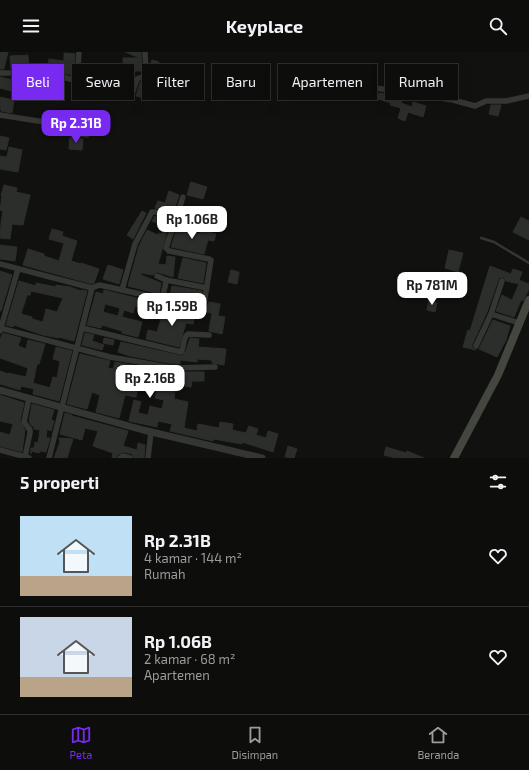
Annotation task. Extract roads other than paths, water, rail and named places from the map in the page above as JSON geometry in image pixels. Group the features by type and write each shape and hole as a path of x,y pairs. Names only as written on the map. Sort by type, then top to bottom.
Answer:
{"main road":[{"path":"454,458 498,375 529,300"}],"street":[{"path":"78,64 79,52"},
{"path":"134,88 137,79 146,74 145,52"},
{"path":"0,73 49,75 72,80"},
{"path":"377,88 453,100 475,106 486,101 506,101 529,96"},
{"path":"0,115 57,124 67,132 87,135"},
{"path":"0,264 92,288 99,285 201,308 204,304 207,288 211,262 210,260 167,249 183,197"},
{"path":"122,290 135,244 152,212 176,219"},
{"path":"18,269 0,329 131,361 173,368 214,367"},
{"path":"157,276 166,280 207,288"},
{"path":"162,298 166,280"},
{"path":"476,346 491,314 502,281"},
{"path":"49,458 92,288"},
{"path":"491,314 519,323"},
{"path":"82,328 181,352 184,337 188,334 209,335"},
{"path":"0,390 151,432 262,458"},
{"path":"0,450 27,457 30,430 24,422 29,398"},
{"path":"148,458 151,432"},
{"path":"120,458 123,456 130,458"}],"lane":[{"path":"481,238 494,242 529,263"}]}
